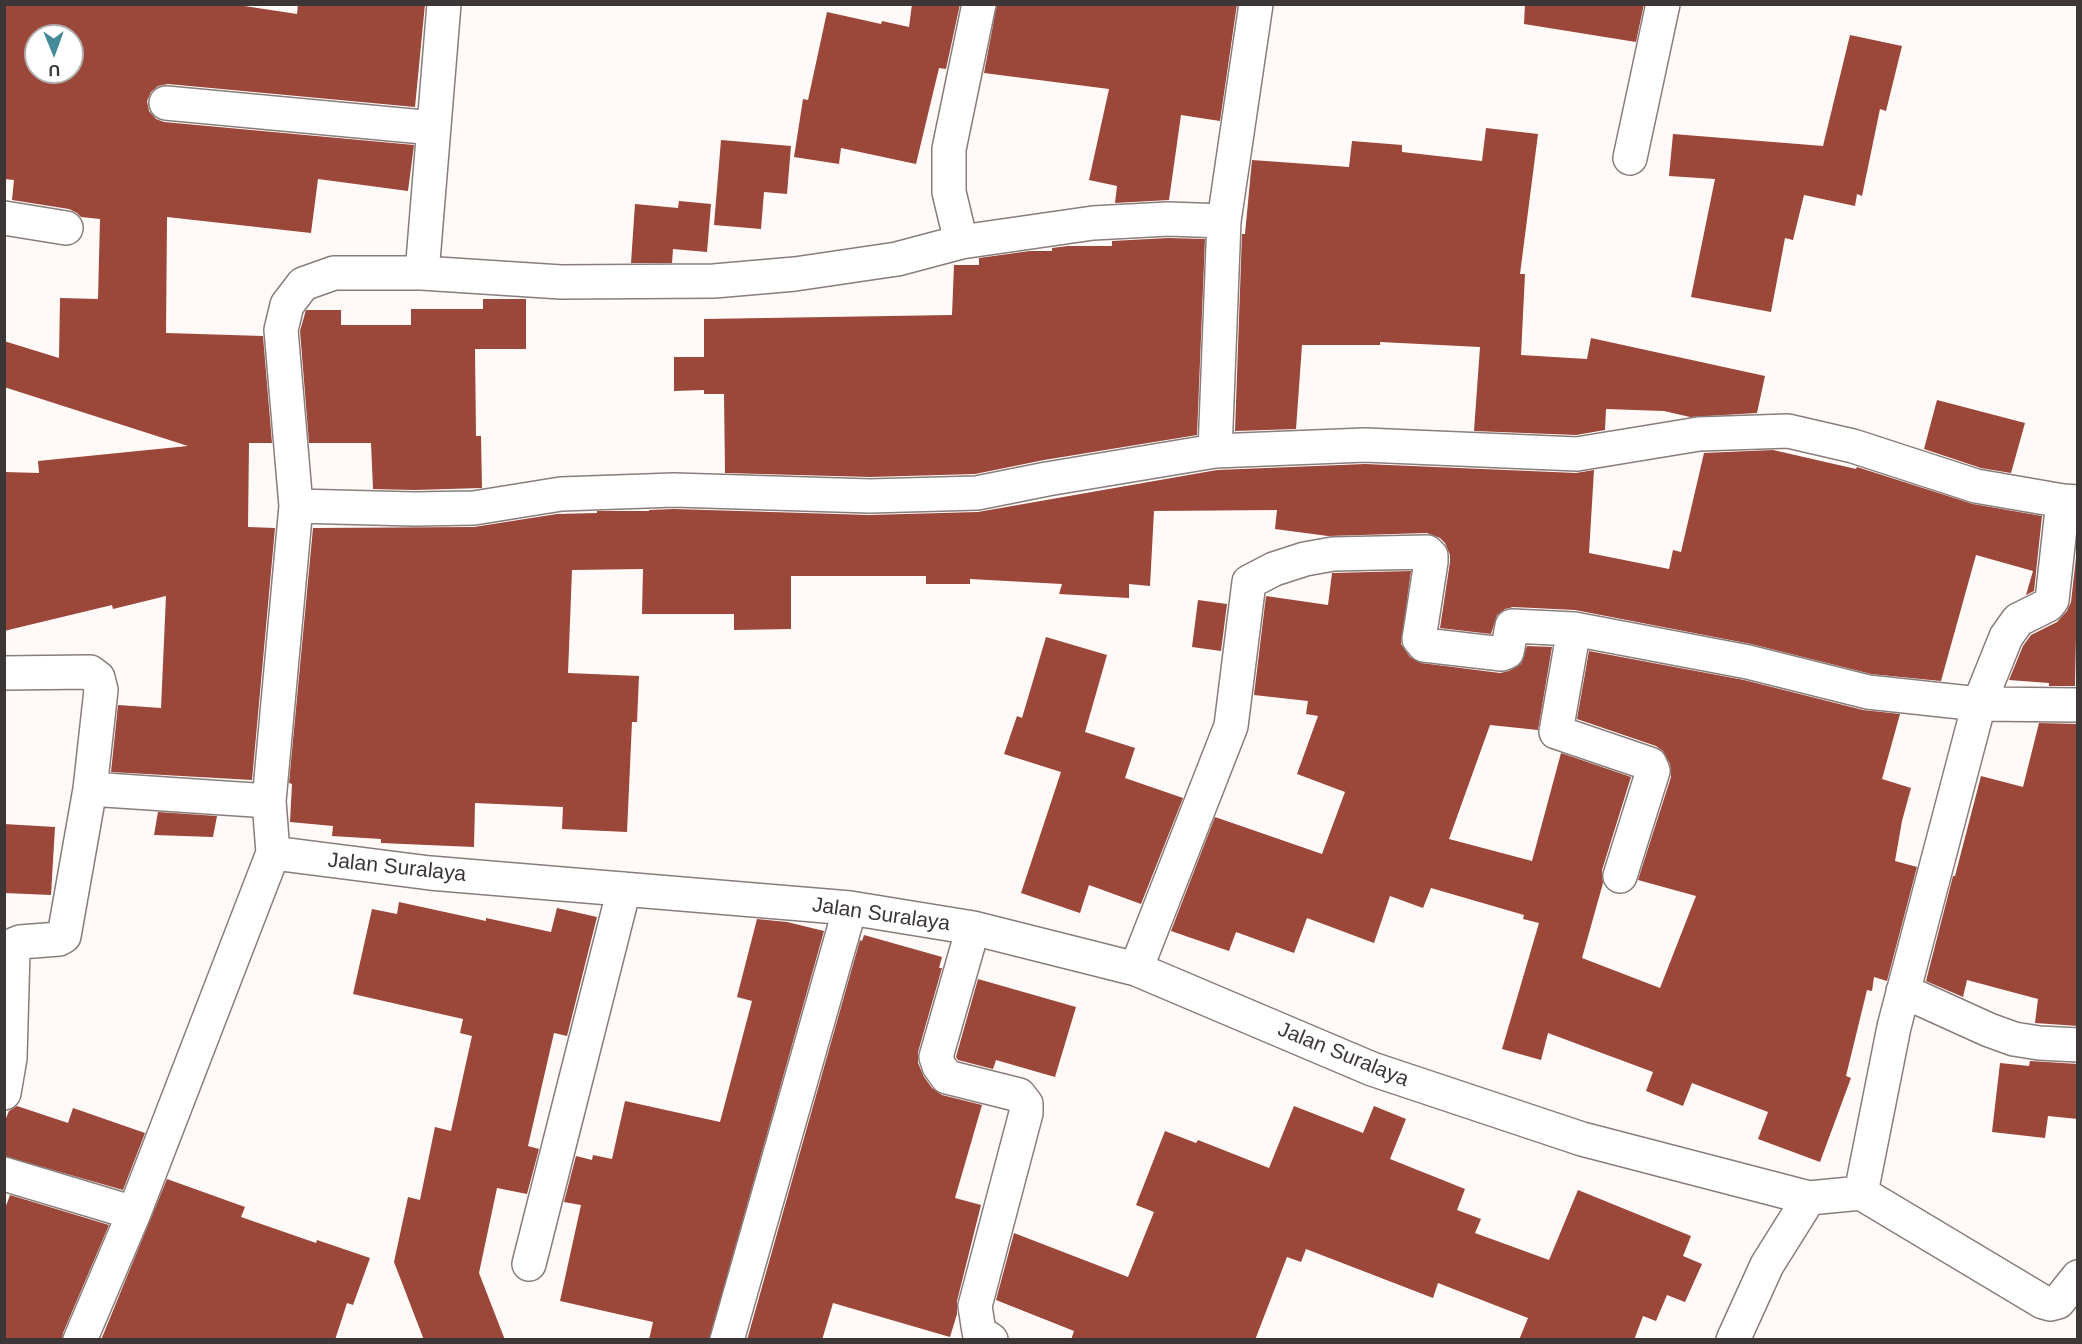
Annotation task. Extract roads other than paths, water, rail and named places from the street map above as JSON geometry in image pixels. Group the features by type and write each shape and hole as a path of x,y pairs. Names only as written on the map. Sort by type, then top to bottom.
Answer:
{"street":[{"path":"422,273 444,4"},
{"path":"961,242 949,192 949,149 979,4"},
{"path":"1215,452 1224,221 1257,4"},
{"path":"1630,158 1663,4"},
{"path":"166,103 434,128"},
{"path":"4,218 66,228"},
{"path":"80,1340 134,1213 273,853 269,801 296,506 281,330 286,305 303,284 334,273 422,273 561,282 714,281 795,274 897,260 961,242 1093,223 1168,219 1224,221"},
{"path":"296,506 414,510 474,508 561,494 674,490 870,496 977,493 1047,478 1215,452 1365,445 1577,454 1700,434 1788,431 1853,446 1976,486 2070,502 2052,600 2048,605 2018,620 2006,637 1979,704 1894,1027 1861,1193"},
{"path":"1136,969 1231,726 1249,582 1275,569 1305,559 1333,554 1427,552 1431,556 1431,562 1419,639 1424,645 1502,654 1507,652 1512,626 1574,628 1748,662 1868,692 1979,704 2078,705"},
{"path":"1574,628 1556,732 1650,764 1653,771 1620,876"},
{"path":"4,673 90,672 98,678 101,690 90,789 64,936 59,939 20,942 15,944 13,951 10,1058 4,1093"},
{"path":"90,789 269,801"},
{"name":"Jalan Suralaya","path":"273,853 430,873 850,908 973,928 1136,969 1372,1069 1582,1139 1809,1198"},
{"path":"529,1264 624,889"},
{"path":"727,1340 850,908"},
{"path":"973,928 936,1057 947,1077 1019,1095 1026,1104 1026,1113 975,1306 978,1332 991,1340"},
{"path":"1903,991 2014,1039 2078,1045"},
{"path":"4,1174 134,1213"},
{"path":"1733,1340 1767,1265 1809,1198 1861,1193 2043,1302 2050,1304 2058,1302 2072,1294"}]}
